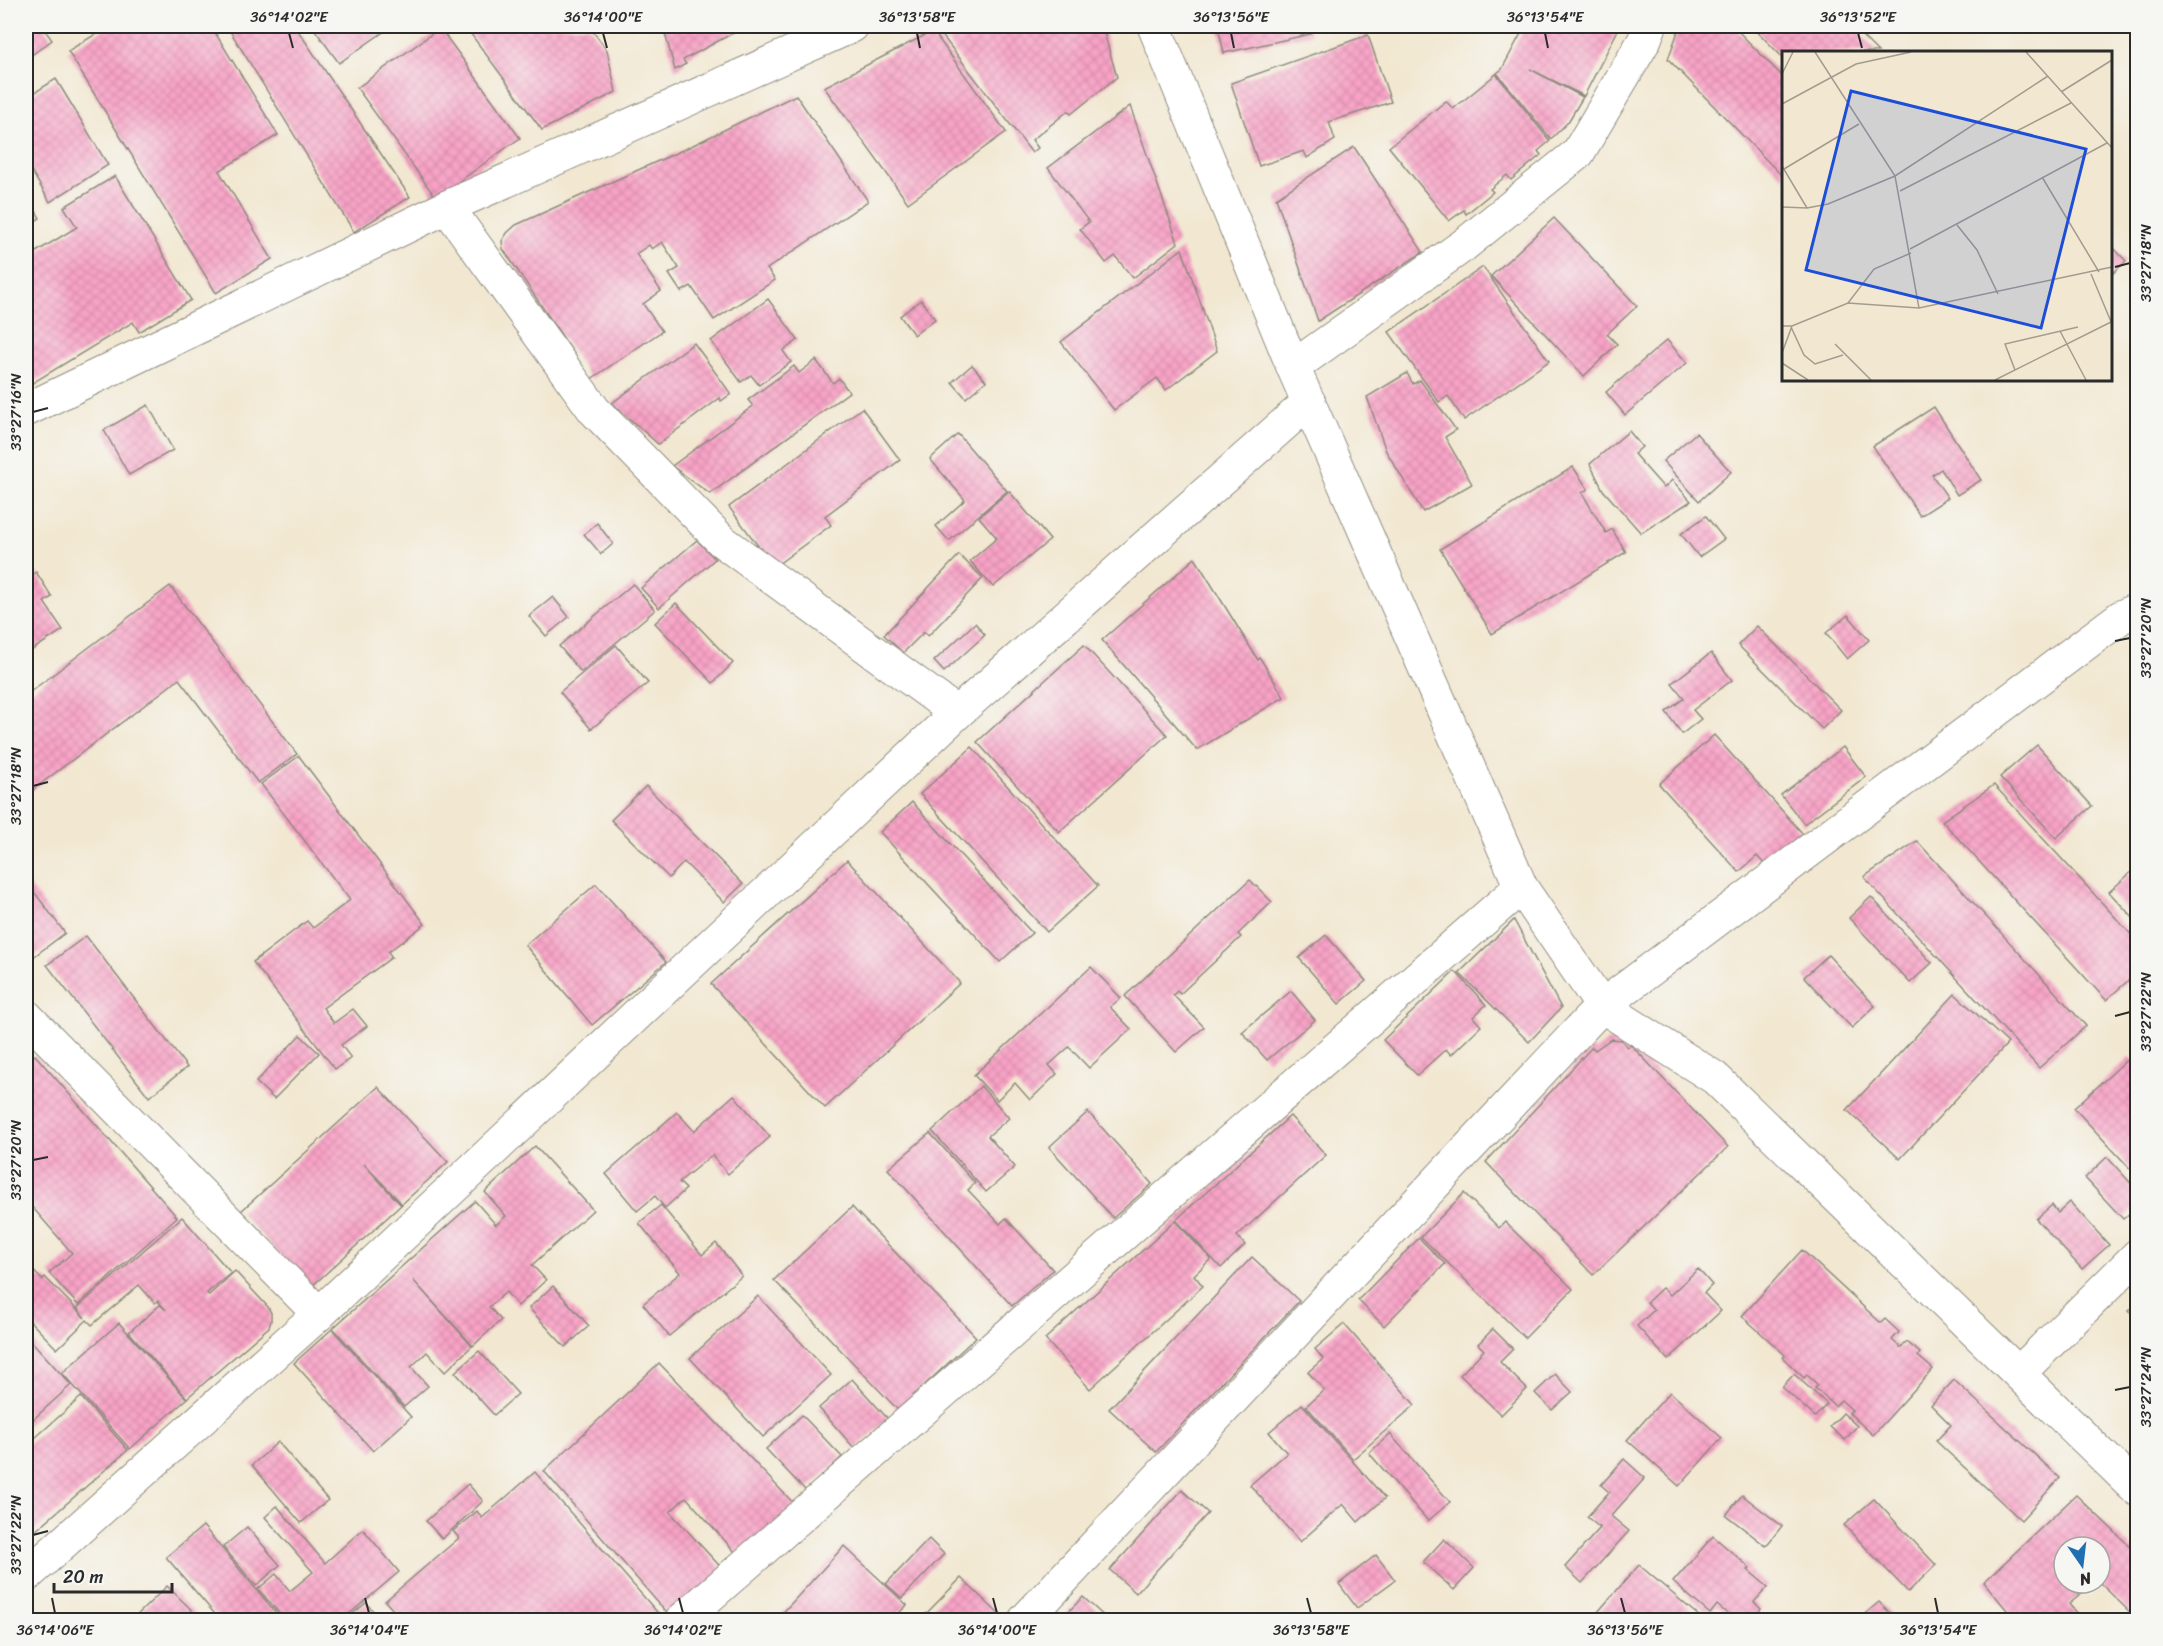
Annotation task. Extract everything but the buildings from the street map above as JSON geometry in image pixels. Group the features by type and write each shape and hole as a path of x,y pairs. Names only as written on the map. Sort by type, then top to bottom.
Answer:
{"street":[{"path":"26,411 447,207 852,26"},
{"path":"1154,26 1293,367 1521,887 1602,1006 1715,1078 2138,1490"},
{"path":"1293,367 1464,245 1578,153 1644,41 1650,26"},
{"path":"447,207 594,410 722,542 957,713"},
{"path":"26,1576 319,1314 957,713 1309,402"},
{"path":"1025,1620 1602,1006 2121,617 2138,609"},
{"path":"682,1620 1521,887"},
{"path":"26,1016 319,1314"},
{"path":"2019,1373 2138,1255"}]}
